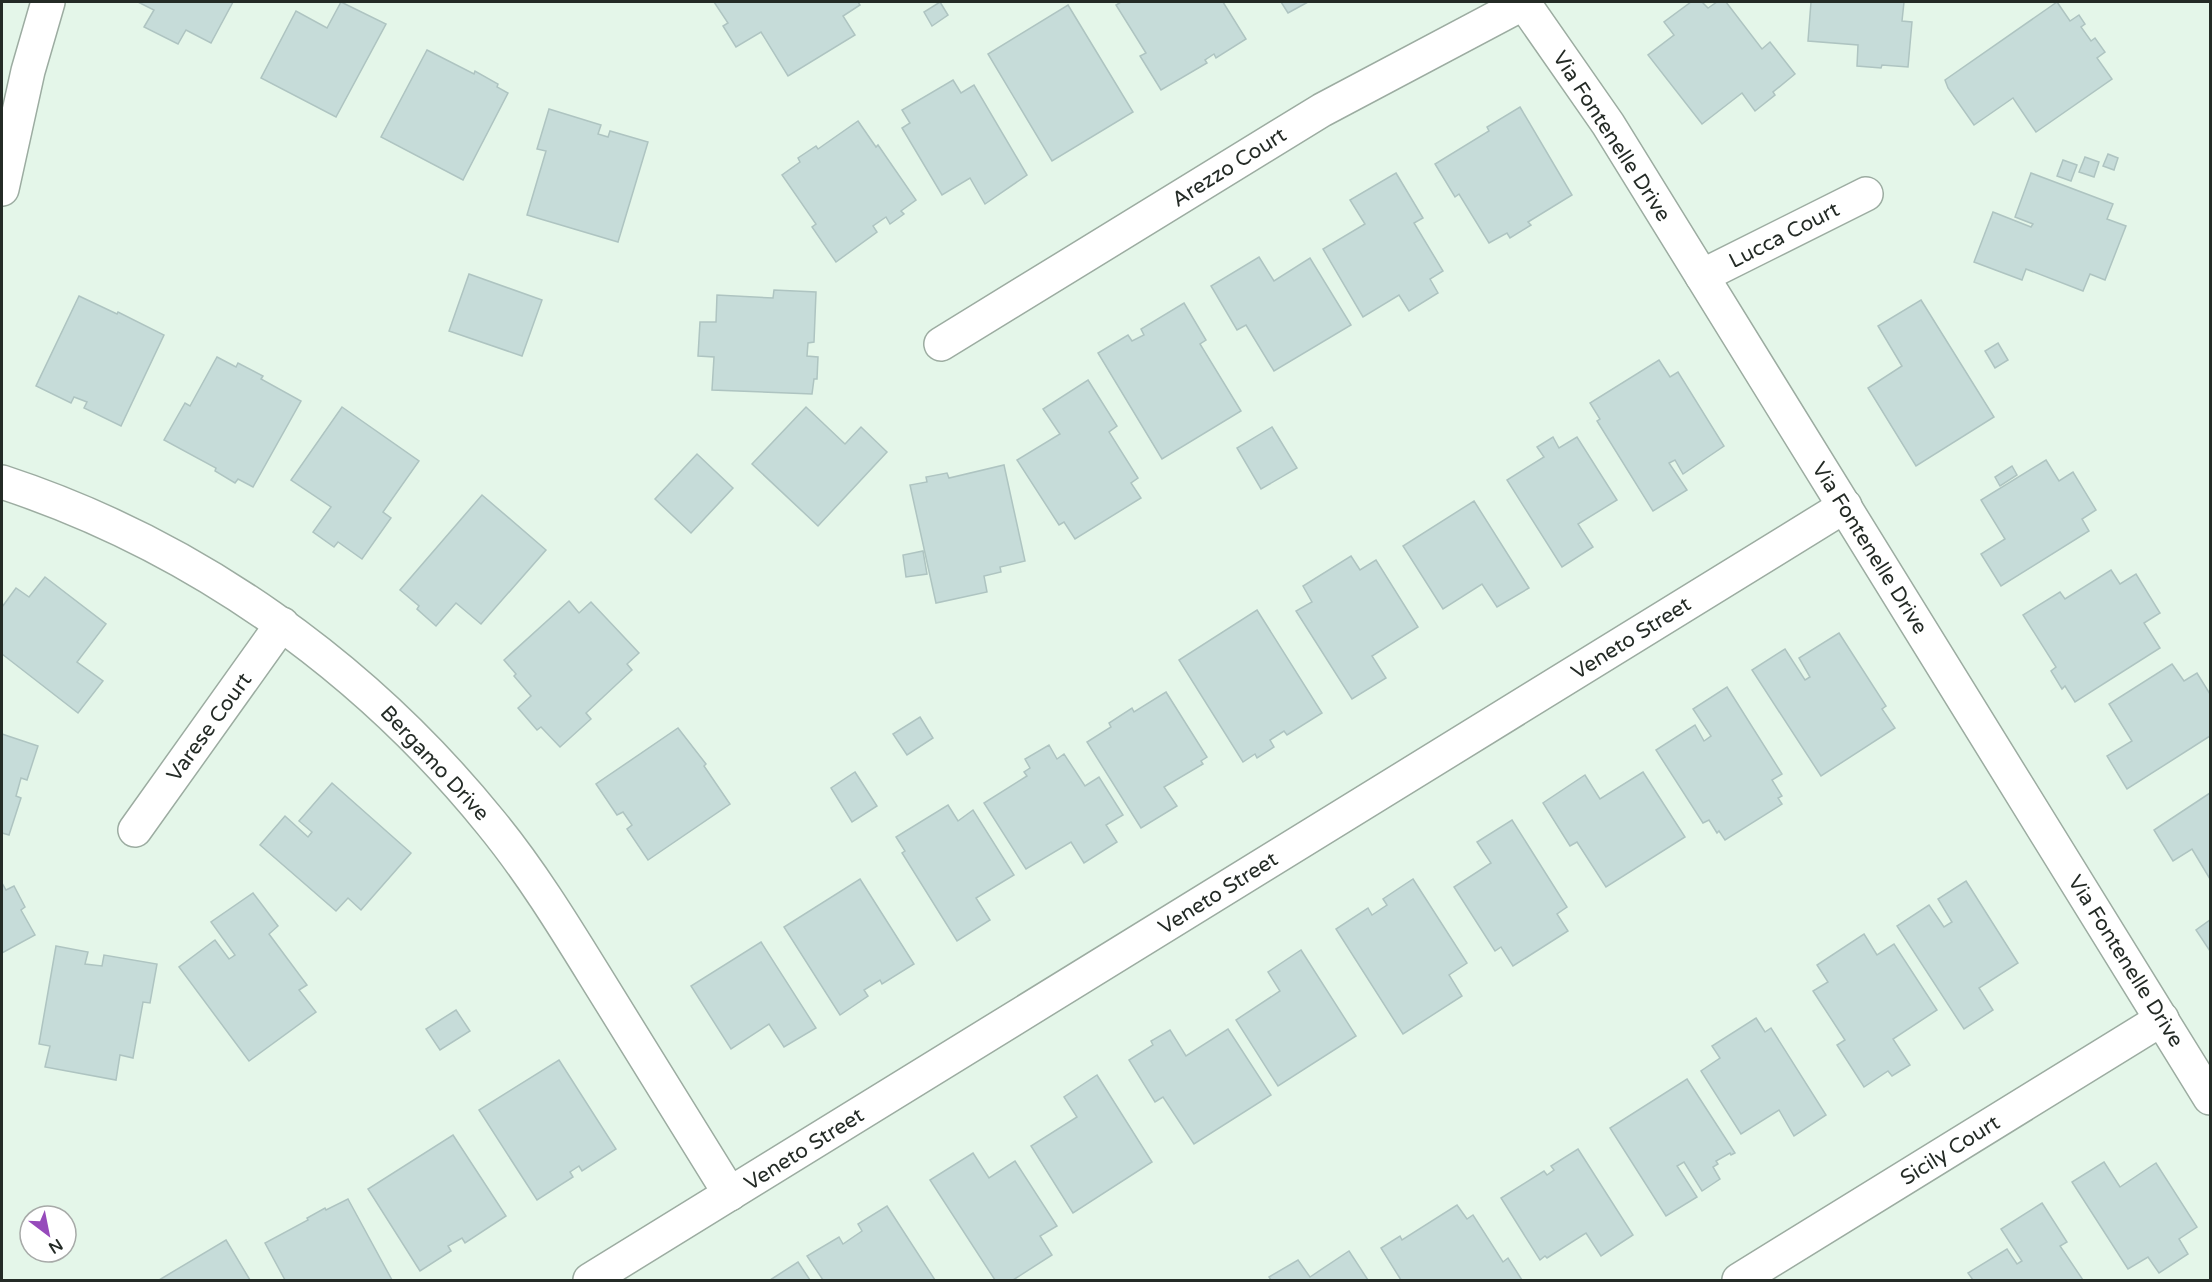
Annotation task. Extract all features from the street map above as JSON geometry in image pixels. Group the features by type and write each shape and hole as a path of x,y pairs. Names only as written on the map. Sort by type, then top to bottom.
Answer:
{"street":[{"path":"2,189 28,71 48,2"},
{"name":"Via Fontenelle Drive","path":"1524,2 1608,124 2211,1098"},
{"name":"Arezzo Court","path":"941,344 1322,110 1524,2"},
{"name":"Lucca Court","path":"1702,276 1866,194"},
{"name":"Bergamo Drive","path":"2,482 41,495 129,532 219,582 282,624 358,683 429,751 492,824 544,895 730,1194"},
{"name":"Veneto Street","path":"590,1281 1845,506"},
{"name":"Varese Court","path":"135,830 282,624"},
{"name":"Sicily Court","path":"1739,1281 2162,1019"}],"building":[{"path":"138,2 233,2 211,43 186,30 178,44 144,27 154,10"},
{"path":"341,2 386,24 336,117 261,78 296,11 327,28"},
{"path":"714,2 858,2 860,5 843,16 855,35 788,76 761,32 736,47 723,26 728,23"},
{"path":"940,2 948,15 932,26 924,12"},
{"path":"1121,2 1223,2 1246,39 1216,58 1214,54 1205,60 1207,63 1161,90 1140,56 1146,53 1116,5"},
{"path":"1281,2 1308,2 1288,13"},
{"path":"1691,2 1702,2 1708,8 1717,2 1726,2 1762,49 1770,42 1795,74 1773,92 1775,95 1755,111 1742,93 1702,124 1648,55 1674,35 1664,22"},
{"path":"1811,2 1904,2 1902,21 1912,22 1908,67 1857,66 1858,45 1808,41"},
{"path":"2057,2 2070,21 2079,15 2085,24 2081,27 2091,41 2095,38 2105,52 2097,58 2112,79 2036,132 2013,98 1974,125 1948,88 1945,80"},
{"path":"1068,5 1133,112 1052,161 988,54"},
{"path":"427,50 474,74 475,71 498,84 497,87 508,93 463,180 381,137"},
{"path":"953,80 961,93 974,85 1027,175 985,204 970,178 942,195 902,128 910,123 902,110"},
{"path":"1520,107 1572,195 1528,222 1531,225 1510,238 1507,233 1489,243 1459,194 1455,197 1435,164 1489,131 1487,127"},
{"path":"549,109 601,125 598,134 608,137 610,131 648,142 618,242 527,215 546,151 537,149"},
{"path":"858,121 876,147 878,145 916,200 901,211 904,214 890,224 886,217 873,226 877,232 836,262 812,227 816,224 782,175 800,162 798,158 816,146 818,149"},
{"path":"2108,154 2118,158 2114,170 2103,166"},
{"path":"2085,157 2099,162 2094,177 2079,172"},
{"path":"2063,160 2077,165 2071,181 2057,176"},
{"path":"1396,173 1423,218 1414,223 1443,271 1430,279 1438,293 1409,311 1399,295 1363,317 1323,249 1365,224 1350,200"},
{"path":"2031,173 2113,204 2107,219 2126,226 2105,280 2090,274 2083,291 2026,269 2022,280 1974,262 1993,212 2031,227 2033,224 2015,217"},
{"path":"1259,257 1274,281 1310,258 1351,325 1274,371 1246,325 1237,330 1211,286"},
{"path":"469,274 542,300 522,356 449,331"},
{"path":"774,290 816,292 814,342 808,343 807,356 818,357 817,379 814,379 812,394 712,390 714,357 698,356 700,322 716,322 717,295 773,298"},
{"path":"79,296 164,335 121,426 84,408 87,402 74,397 71,403 36,386"},
{"path":"1921,300 1994,417 1916,466 1868,388 1902,366 1878,326"},
{"path":"1184,303 1206,340 1200,344 1241,411 1162,459 1098,353 1128,335 1132,341 1144,335 1141,329"},
{"path":"1998,343 2008,360 1995,368 1985,351"},
{"path":"217,357 236,367 238,363 263,376 261,379 301,401 253,487 238,479 235,483 215,471 216,468 164,440 185,403 190,406"},
{"path":"1659,360 1670,377 1678,372 1724,446 1683,474 1675,460 1669,463 1687,490 1653,511 1597,421 1600,419 1590,403"},
{"path":"1088,380 1117,426 1109,432 1138,478 1131,483 1141,498 1075,539 1064,522 1059,525 1017,460 1060,434 1043,409"},
{"path":"342,407 419,461 383,512 391,518 362,559 338,542 334,547 313,532 331,507 291,480"},
{"path":"806,407 845,444 861,427 887,452 818,526 752,464"},
{"path":"1272,427 1297,468 1261,489 1237,448"},
{"path":"1553,437 1559,448 1577,437 1617,500 1578,524 1593,547 1562,567 1507,480 1544,457 1537,447"},
{"path":"697,454 733,488 691,533 655,499"},
{"path":"2046,460 2059,481 2073,472 2096,510 2082,519 2089,531 2001,586 1981,554 2005,539 1981,500"},
{"path":"1004,465 1025,561 1000,567 1001,572 984,576 987,592 936,603 910,485 927,482 926,477 947,473 949,478"},
{"path":"2012,466 2017,475 2000,486 1995,477"},
{"path":"482,495 546,550 481,624 456,603 436,626 417,609 419,606 400,590"},
{"path":"1474,501 1529,588 1497,607 1482,584 1443,609 1403,546"},
{"path":"923,551 927,574 906,577 903,555"},
{"path":"1351,556 1360,570 1376,560 1418,627 1372,656 1386,678 1352,699 1296,611 1312,602 1303,586"},
{"path":"2111,570 2120,584 2136,574 2160,613 2144,623 2160,648 2075,702 2065,686 2062,689 2051,671 2056,667 2023,615 2060,592 2065,599"},
{"path":"45,577 106,624 77,662 103,681 78,713 2,654 2,607 16,588 29,597"},
{"path":"569,601 579,613 591,602 639,653 627,664 632,670 586,713 591,719 560,747 541,727 537,730 518,708 531,696 504,660"},
{"path":"1257,610 1322,713 1287,735 1284,731 1270,740 1274,747 1257,758 1255,754 1243,762 1179,660"},
{"path":"1839,633 1886,706 1882,709 1895,728 1821,776 1752,670 1785,649 1805,680 1810,677 1799,658"},
{"path":"2172,664 2184,681 2197,673 2210,694 2210,736 2127,789 2107,756 2132,741 2109,704"},
{"path":"1727,687 1782,774 1772,780 1782,796 1778,798 1782,804 1725,840 1719,831 1717,833 1709,820 1703,823 1656,750 1695,725 1704,741 1711,736 1693,709"},
{"path":"1166,692 1207,757 1201,761 1203,764 1164,787 1177,806 1141,828 1087,742 1111,727 1109,723 1132,708 1134,712"},
{"path":"920,717 933,738 907,755 893,734"},
{"path":"678,728 706,764 704,766 730,804 648,860 627,829 632,825 623,812 617,815 596,784"},
{"path":"2,734 38,746 27,780 21,778 16,796 21,798 9,835 2,833"},
{"path":"1049,745 1057,759 1064,754 1085,786 1099,777 1123,815 1106,825 1117,842 1084,863 1071,842 1026,869 984,803 1027,776 1024,772 1030,768 1025,759"},
{"path":"855,772 877,806 852,822 831,788"},
{"path":"1643,772 1685,837 1606,887 1577,842 1570,846 1543,803 1585,775 1600,799"},
{"path":"332,783 411,853 361,910 348,898 336,911 260,845 285,816 308,837 312,832 299,821"},
{"path":"2210,793 2210,879 2192,849 2173,861 2154,830"},
{"path":"948,805 958,821 973,810 1014,875 976,898 990,920 957,941 902,853 905,851 896,837"},
{"path":"1512,820 1567,907 1557,914 1568,931 1513,966 1501,947 1495,951 1454,887 1491,863 1477,842"},
{"path":"860,879 914,964 882,984 880,980 864,990 868,996 840,1015 784,927"},
{"path":"1413,879 1467,963 1449,975 1462,996 1403,1034 1336,929 1368,908 1372,915 1387,905 1383,899"},
{"path":"1966,881 2018,963 1979,988 1993,1010 1964,1029 1897,926 1929,905 1944,927 1952,922 1938,899"},
{"path":"2,883 6,890 14,886 25,907 21,910 35,935 2,953"},
{"path":"253,893 278,926 269,934 307,985 299,990 316,1012 249,1061 179,967 215,940 229,959 235,955 211,922"},
{"path":"2210,920 2210,951 2196,930"},
{"path":"1864,934 1877,955 1894,944 1937,1010 1893,1039 1910,1065 1892,1076 1888,1071 1864,1087 1837,1045 1845,1040 1813,991 1828,982 1817,965"},
{"path":"761,942 816,1028 784,1047 769,1024 731,1049 691,986"},
{"path":"56,946 88,952 85,964 102,966 104,955 157,964 150,1003 143,1002 133,1058 120,1055 116,1080 45,1067 50,1046 39,1044"},
{"path":"1301,950 1356,1036 1278,1086 1236,1020 1280,991 1268,972"},
{"path":"456,1010 470,1031 440,1050 426,1029"},
{"path":"1756,1018 1765,1032 1771,1028 1826,1115 1794,1136 1779,1110 1741,1134 1701,1071 1720,1058 1712,1046"},
{"path":"1228,1029 1271,1095 1194,1144 1163,1097 1155,1102 1129,1060 1153,1045 1151,1041 1170,1030 1186,1056"},
{"path":"559,1060 616,1149 582,1171 579,1166 570,1172 573,1177 537,1200 479,1110"},
{"path":"1097,1075 1152,1162 1073,1213 1031,1146 1077,1117 1064,1097"},
{"path":"1687,1079 1735,1153 1731,1155 1730,1153 1716,1161 1718,1164 1713,1167 1720,1179 1702,1191 1684,1162 1677,1166 1697,1197 1666,1216 1610,1128"},
{"path":"453,1135 506,1216 465,1243 462,1238 448,1246 451,1251 420,1271 368,1189"},
{"path":"1578,1149 1633,1235 1601,1256 1586,1233 1547,1258 1545,1256 1540,1260 1501,1198 1544,1171 1547,1175 1554,1170 1551,1166"},
{"path":"973,1153 989,1178 1015,1161 1057,1226 1040,1236 1052,1255 1013,1280 995,1280 930,1180"},
{"path":"2104,1162 2120,1187 2156,1163 2197,1227 2179,1239 2188,1254 2159,1273 2148,1257 2128,1269 2072,1182"},
{"path":"348,1199 392,1280 285,1280 265,1243 325,1208 326,1210"},
{"path":"2042,1203 2067,1242 2060,1246 2083,1280 1973,1280 1968,1273 2007,1249 2017,1264 2022,1261 2001,1229"},
{"path":"1457,1205 1467,1219 1473,1215 1503,1262 1508,1258 1522,1280 1401,1280 1381,1248 1400,1236 1402,1240"},
{"path":"887,1206 935,1280 823,1280 807,1256 839,1237 843,1244 862,1231 858,1224"},
{"path":"226,1240 250,1280 159,1280"},
{"path":"1349,1251 1368,1280 1271,1280 1269,1277 1298,1260 1310,1277"},
{"path":"798,1262 810,1280 770,1280"}]}
